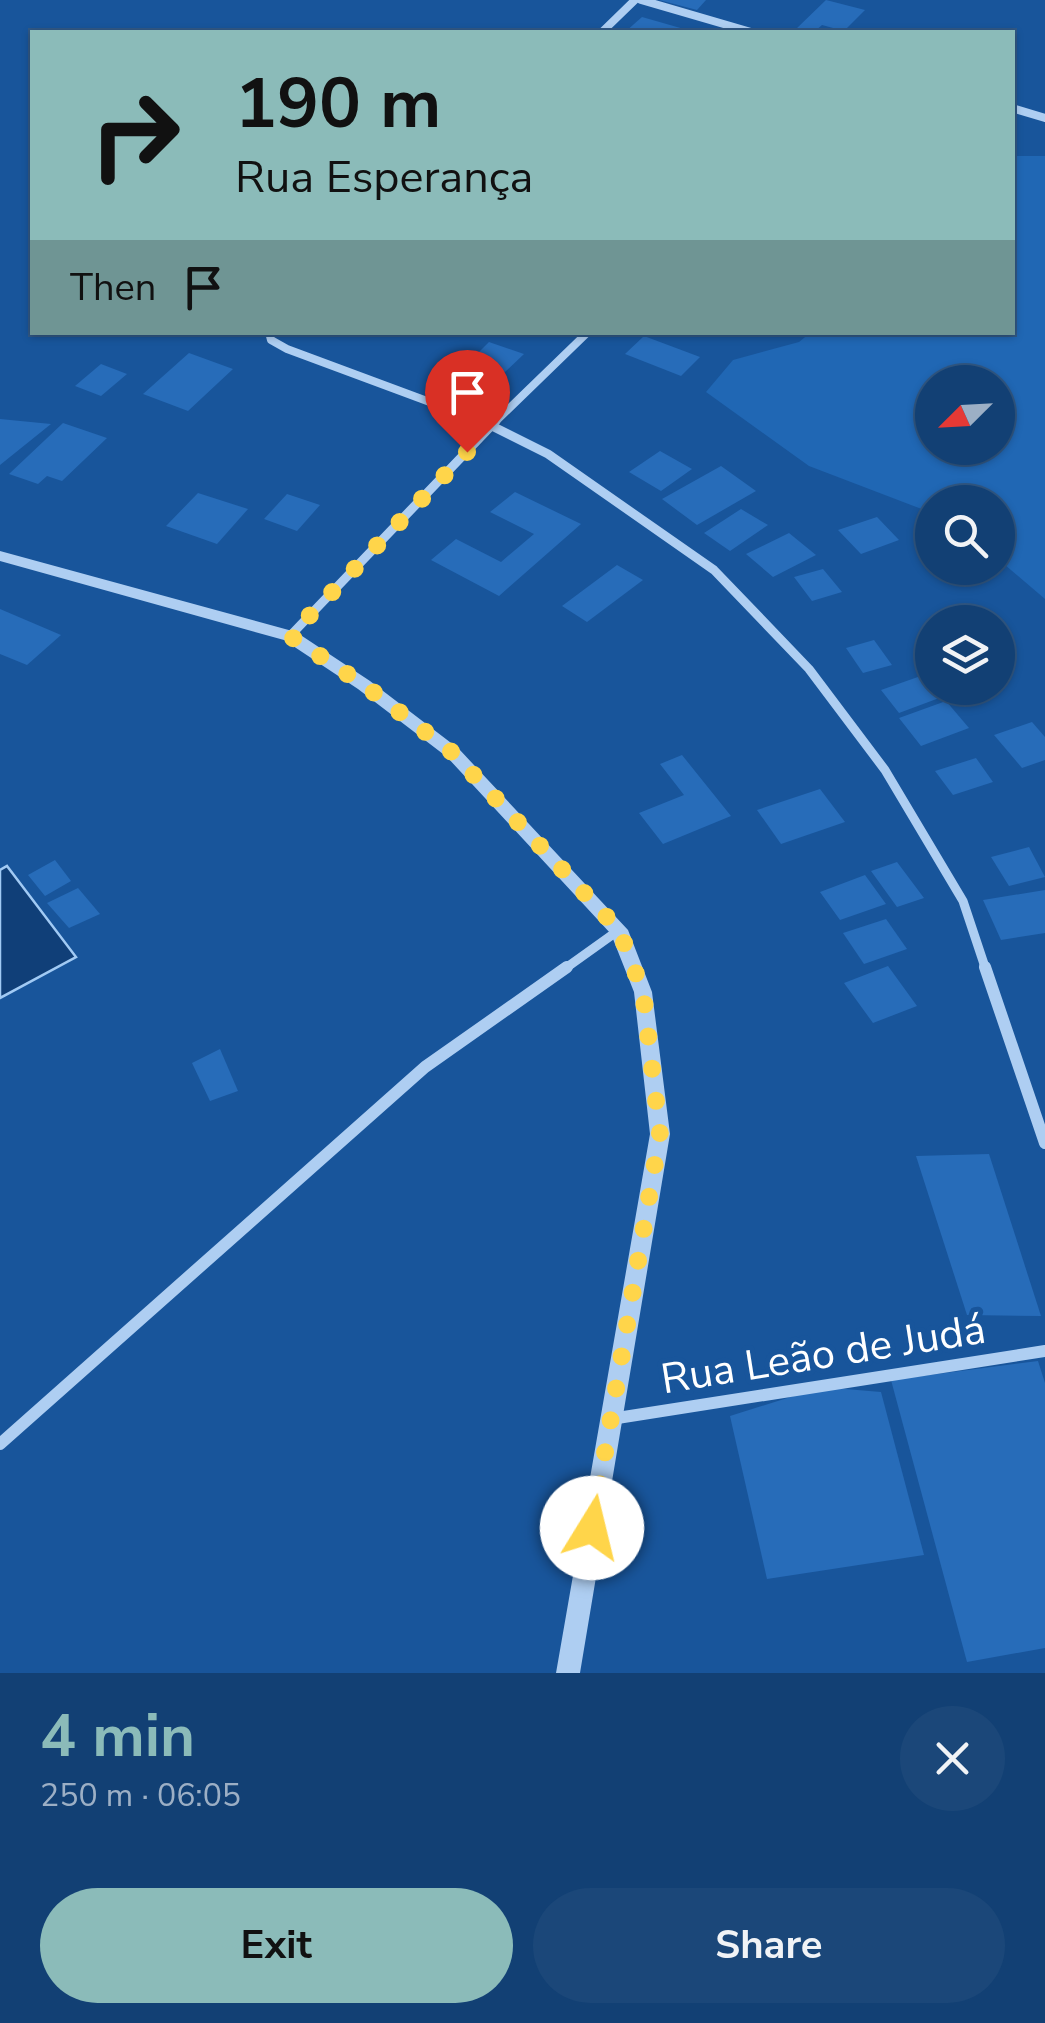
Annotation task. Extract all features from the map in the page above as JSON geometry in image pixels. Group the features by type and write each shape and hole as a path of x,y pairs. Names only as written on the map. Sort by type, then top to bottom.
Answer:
{"street":[{"path":"604,30 638,0 744,30"},
{"path":"1015,109 1045,118"},
{"path":"270,335 271,340 287,349 492,425 580,475 714,570 809,669 885,770 962,901 1045,1144"},
{"path":"290,636 492,425 585,335"},
{"path":"0,556 290,636 364,685 453,753 619,930 643,992 660,1134 568,1673"},
{"path":"0,1444 425,1067 619,930"},
{"name":"Rua Leão de Judá","path":"610,1419 1045,1351"}],"shaded area":[{"path":"1015,156 1045,156 1045,599 1015,573 1015,485 915,485 915,507 809,466 706,392 733,360 799,342 808,335 1015,335"},
{"path":"7,866 76,957 0,998 0,870"}],"building":[{"path":"659,0 706,0 697,10"},
{"path":"826,0 865,10 845,30 822,25 816,30 796,29"},
{"path":"642,17 688,30 627,30"},
{"path":"644,336 700,357 681,376 625,354"},
{"path":"489,342 524,354 505,372 471,360"},
{"path":"189,353 233,369 188,411 143,394"},
{"path":"101,364 127,374 101,396 75,386"},
{"path":"0,419 51,424 0,465"},
{"path":"63,423 107,438 62,481 47,476 38,484 9,474"},
{"path":"660,451 692,469 661,491 629,472"},
{"path":"721,466 756,491 697,525 662,499"},
{"path":"515,492 581,524 499,596 431,560 456,539 501,562 534,534 490,512"},
{"path":"198,493 248,509 217,544 166,526"},
{"path":"287,494 320,505 297,531 264,519"},
{"path":"741,509 768,525 730,551 704,533"},
{"path":"877,517 899,540 861,554 838,530"},
{"path":"789,533 816,555 773,577 746,554"},
{"path":"617,565 643,580 587,622 562,606"},
{"path":"823,569 842,592 812,601 794,577"},
{"path":"0,609 61,635 27,665 0,654"},
{"path":"874,640 892,665 863,673 846,648"},
{"path":"915,678 915,705 920,705 899,713 881,690"},
{"path":"935,705 949,705 969,728 921,746 899,718"},
{"path":"1032,722 1045,737 1045,760 1022,768 994,735"},
{"path":"682,755 731,816 663,844 639,813 684,795 660,764"},
{"path":"976,758 993,782 953,795 935,771"},
{"path":"820,789 845,822 781,844 757,810"},
{"path":"1029,847 1045,877 1009,886 991,857"},
{"path":"55,860 71,881 45,896 28,875"},
{"path":"897,862 924,898 897,907 871,871"},
{"path":"865,875 886,904 840,920 820,892"},
{"path":"78,888 100,914 69,928 47,903"},
{"path":"1045,890 1045,933 1001,940 983,900"},
{"path":"886,919 907,949 864,964 843,933"},
{"path":"888,966 917,1006 873,1023 844,983"},
{"path":"220,1049 238,1091 210,1101 192,1063"},
{"path":"989,1154 1041,1316 967,1315 916,1156"},
{"path":"1038,1361 1045,1383 1045,1648 967,1662 891,1380"},
{"path":"822,1387 881,1392 924,1555 767,1579 730,1416"}],"route":[{"path":"467,452 290,636 364,685 453,753 619,930 643,992 660,1134 592,1528"}]}
